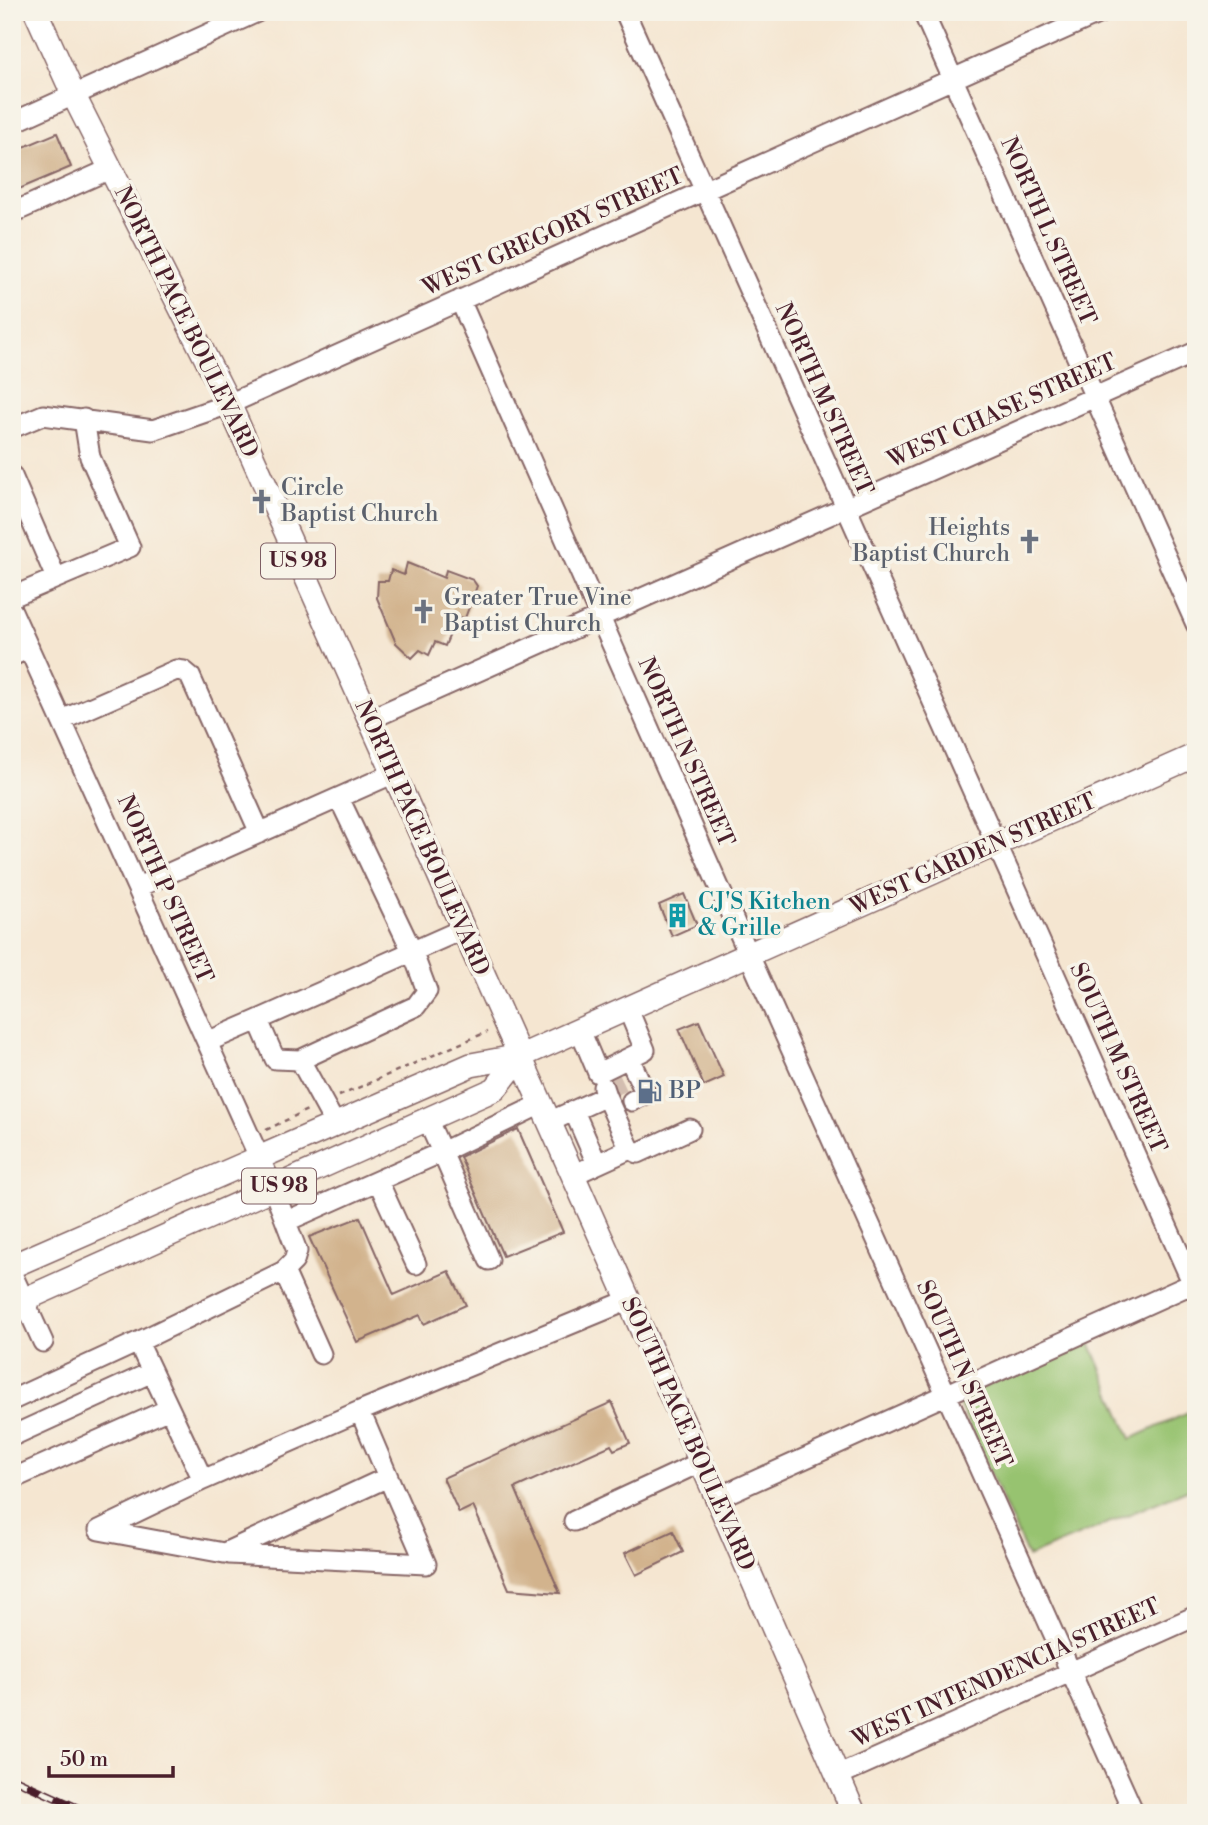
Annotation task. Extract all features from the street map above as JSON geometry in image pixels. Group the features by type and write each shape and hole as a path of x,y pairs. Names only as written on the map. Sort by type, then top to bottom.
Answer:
{"main road":[{"name":"NORTH PACE BOULEVARD","path":"36,12 74,96 229,404 392,774 521,1056"},
{"name":"WEST GARDEN STREET","path":"521,1056 1196,755"},
{"name":"SOUTH PACE BOULEVARD","path":"521,1056 717,1497 853,1813"},
{"name":"US 98","path":"19,1302 495,1089 521,1056"},
{"name":"US 98","path":"12,1266 471,1065 521,1056"}],"street":[{"path":"12,123 257,12"},
{"name":"NORTH M STREET","path":"625,12 995,844"},
{"name":"NORTH L STREET","path":"923,12 1196,624"},
{"name":"WEST GREGORY STREET","path":"12,428 43,415 153,430 229,404 1102,12"},
{"path":"12,213 110,169"},
{"name":"NORTH N STREET","path":"460,300 749,955"},
{"name":"WEST CHASE STREET","path":"368,720 1196,352"},
{"path":"12,597 130,547 90,457 84,419"},
{"path":"12,476 56,578"},
{"name":"NORTH P STREET","path":"12,611 21,652 62,720 287,1221 297,1251 294,1261 284,1270"},
{"path":"62,720 176,670 184,671 190,676 260,833"},
{"path":"138,887 392,774"},
{"path":"258,1020 275,1059 300,1060 416,1006 427,991 412,951 339,798"},
{"name":"SOUTH M STREET","path":"995,844 1195,1285"},
{"path":"207,1042 463,929"},
{"name":"SOUTH N STREET","path":"749,955 1134,1813"},
{"path":"287,1221 442,1152 545,1113 574,1111 617,1088 645,1050 628,1009"},
{"path":"580,1030 617,1088 630,1149"},
{"path":"300,1060 335,1124"},
{"path":"574,1111 597,1164"},
{"path":"427,1119 489,1260"},
{"path":"630,1149 638,1153 690,1129"},
{"path":"573,1175 630,1149"},
{"path":"378,1181 416,1264"},
{"path":"12,1400 284,1270 321,1354"},
{"path":"12,1274 19,1302 43,1342"},
{"path":"717,1497 1195,1285"},
{"path":"360,1411 426,1564 224,1553 99,1530 202,1480 360,1411 629,1300"},
{"path":"138,1342 202,1480"},
{"path":"12,1436 152,1372"},
{"path":"12,1479 169,1409"},
{"path":"574,1521 701,1462"},
{"path":"224,1553 388,1477"},
{"name":"WEST INTENDENCIA STREET","path":"836,1776 1196,1616"}],"green space":[{"path":"1089,1340 1131,1439 1196,1409 1196,1486 1028,1557 957,1399"}],"building":[{"path":"57,133 71,167 12,192 12,152"},
{"name":"Greater True Vine Baptist Church","path":"407,563 444,578 446,570 473,580 477,586 465,618 457,617 445,646 435,642 429,655 420,650 412,658 396,643 377,598 378,581 388,581 391,570 404,575"},
{"name":"CJ'S Kitchen & Grille","path":"684,894 697,925 672,936 659,905"},
{"path":"699,1021 724,1077 704,1086 679,1029"},
{"path":"518,1129 563,1232 503,1256 460,1157"},
{"path":"360,1217 394,1295 449,1271 466,1305 424,1324 420,1315 357,1342 309,1237"},
{"path":"612,1402 630,1443 614,1450 611,1445 515,1488 560,1593 509,1589 473,1506 459,1513 443,1478"},
{"path":"673,1531 683,1552 636,1575 625,1553"}],"tunnel":[{"path":"608,1089 623,1082"}],"railway":[{"path":"12,1778 89,1813"}],"place":[{"name":"Circle Baptist Church","path":"261,501"},
{"name":"Heights Baptist Church","path":"1030,541"},
{"name":"Greater True Vine Baptist Church","path":"424,611"},
{"name":"CJ'S Kitchen & Grille","path":"678,915"},
{"name":"BP","path":"649,1091"}]}
